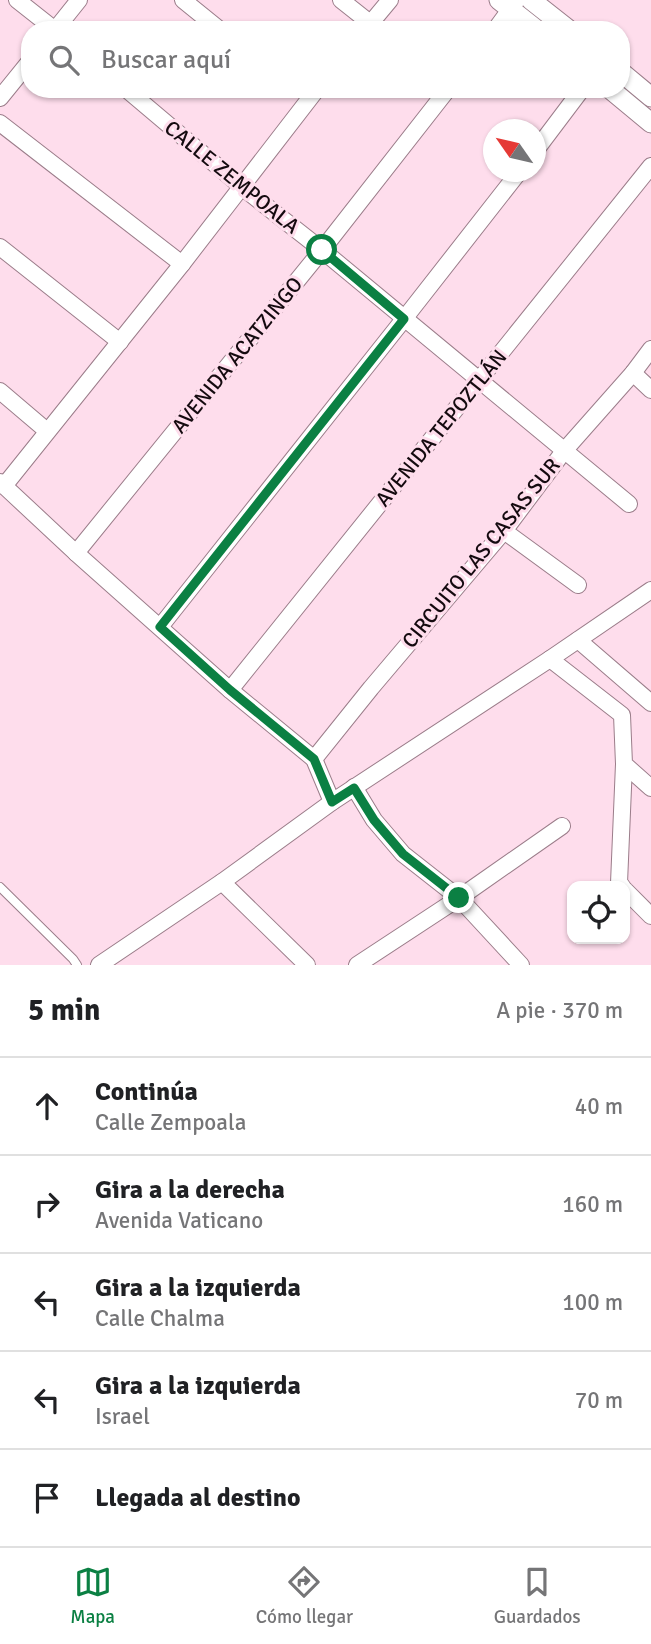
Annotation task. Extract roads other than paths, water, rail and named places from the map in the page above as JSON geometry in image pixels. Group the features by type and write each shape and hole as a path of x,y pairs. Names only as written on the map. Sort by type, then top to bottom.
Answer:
{"street":[{"path":"17,0 44,21"},
{"path":"62,21 79,0"},
{"path":"183,0 209,21"},
{"path":"341,0 361,21"},
{"path":"372,21 390,0"},
{"path":"531,0 558,21"},
{"path":"500,21 509,3 528,21"},
{"path":"0,97 21,72"},
{"path":"630,80 651,97"},
{"name":"CALLE ZEMPOALA","path":"137,98 629,504"},
{"path":"310,98 120,342 2,484 230,690 314,759 332,802"},
{"name":"AVENIDA ACATZINGO","path":"76,553 322,250 441,98"},
{"path":"546,137 575,98"},
{"path":"621,98 651,123"},
{"path":"0,123 182,264"},
{"name":"AVENIDA TEPOZTLÁN","path":"230,690 651,166"},
{"path":"160,627 511,182"},
{"path":"0,247 120,342"},
{"name":"CIRCUITO LAS CASAS SUR","path":"314,759 370,688 504,531 564,451 651,349"},
{"path":"633,373 651,390"},
{"path":"0,391 47,431"},
{"path":"504,531 578,585"},
{"path":"101,965 332,802 651,590"},
{"path":"578,640 651,703"},
{"path":"550,659 622,715 624,764 619,881"},
{"path":"624,764 651,788"},
{"path":"354,788 374,820 403,854 459,898 520,965"},
{"path":"357,965 562,826"},
{"path":"222,882 307,965"},
{"path":"630,895 651,916"}],"lane":[{"path":"0,887 77,965"}]}
